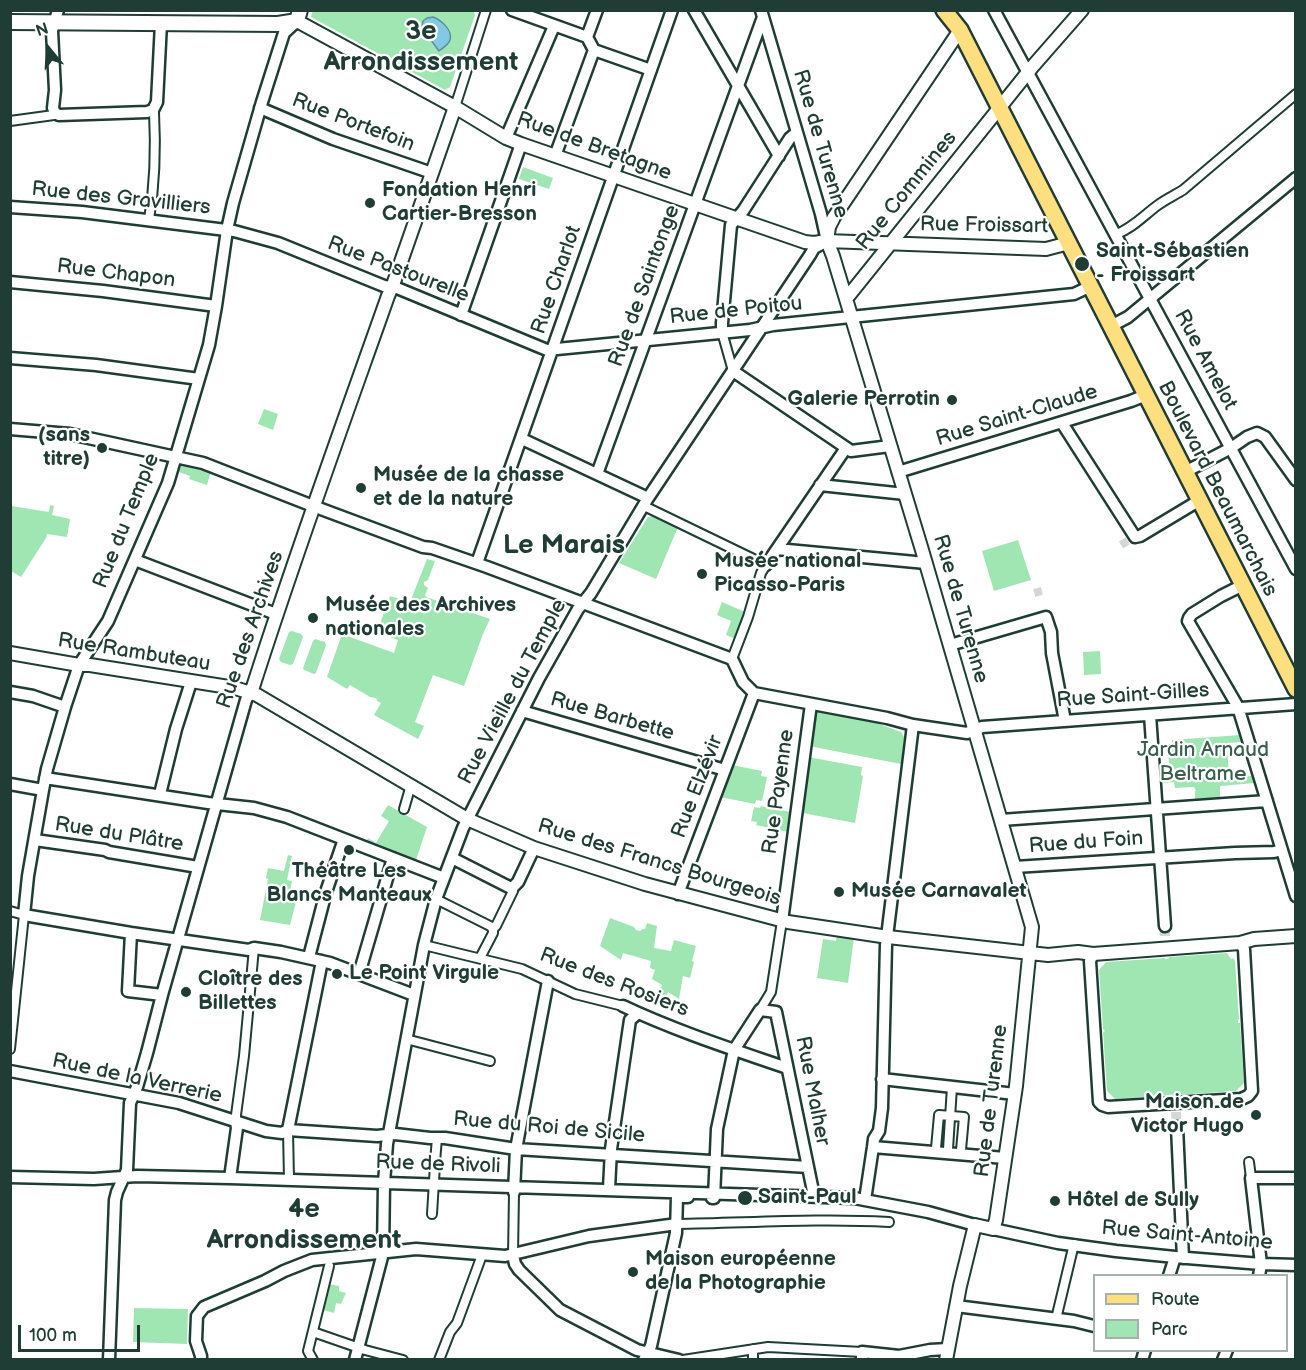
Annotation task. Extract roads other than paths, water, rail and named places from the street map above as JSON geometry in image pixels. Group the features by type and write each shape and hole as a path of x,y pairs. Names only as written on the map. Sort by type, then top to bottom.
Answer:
{"main road":[{"name":"Boulevard Beaumarchais","path":"944,10 960,30 1296,689"},
{"path":"10,22 56,16 161,23 278,24 298,16"}],"street":[{"path":"454,107 486,10"},
{"path":"512,10 588,37"},
{"path":"555,156 594,50 588,37 597,10"},
{"name":"Rue Charlot","path":"477,563 672,10"},
{"path":"694,10 779,156"},
{"name":"Rue Amelot","path":"994,10 1296,569"},
{"name":"Rue Commines","path":"846,299 1027,73 1082,10"},
{"name":"Rue de Saintonge","path":"597,474 763,13"},
{"name":"Rue de Turenne","path":"763,13 827,241 926,563 1032,927 1015,1094 993,1229"},
{"path":"55,114 52,31 56,16"},
{"name":"Rue de Bretagne","path":"298,16 506,138 805,242 827,241"},
{"name":"Rue du Temple","path":"10,1049 28,876 45,778 79,665 104,628 168,483 209,345 233,203 260,108 285,33 298,16"},
{"path":"149,220 155,168 156,141 153,110 157,102 161,23"},
{"path":"506,138 554,26"},
{"path":"827,241 829,227 834,217 960,30"},
{"path":"594,50 651,70"},
{"path":"1115,235 1130,228 1160,204 1183,190 1296,94"},
{"name":"Rue des Archives","path":"110,1359 115,1200 127,1170 132,1095 137,1087 147,1053 246,700 254,687 276,614 454,107"},
{"name":"Rue Portefoin","path":"260,108 333,139 432,173"},
{"path":"10,121 55,114 153,110"},
{"path":"796,133 790,138 743,211 731,225 722,332 733,371 851,451 890,446"},
{"path":"461,315 521,144"},
{"path":"1111,326 1128,317 1296,178"},
{"name":"Rue des Gravilliers","path":"10,207 82,212 227,230"},
{"name":"Rue Pastourelle","path":"227,230 278,243 553,351"},
{"name":"Rue Froissart","path":"827,241 1047,249 1069,243"},
{"name":"Rue Vieille du Temple","path":"355,1359 383,1253 384,1185 388,1136 424,945 436,900 467,819 539,678 582,603 591,593 646,502 814,248 827,241"},
{"name":"Rue Chapon","path":"10,282 103,291 216,306"},
{"name":"Rue de Poitou","path":"553,351 773,325 1074,294 1091,286"},
{"path":"10,358 96,365 199,379"},
{"name":"Rue Saint-Claude","path":"898,472 1062,423 1146,395"},
{"path":"1062,423 1132,538 1140,536 1200,500"},
{"path":"10,429 70,434 203,463 313,507 423,547 477,563 732,659"},
{"path":"1185,472 1257,433 1263,435 1296,480"},
{"path":"522,439 597,474 766,565"},
{"path":"754,693 742,682 732,659 761,573 846,448"},
{"path":"820,486 905,494"},
{"path":"777,549 926,563"},
{"path":"135,560 276,614"},
{"path":"1243,585 1221,596 1192,614 1188,619 1238,707 1296,896"},
{"path":"950,645 1046,617 1051,632 1052,653 1065,721"},
{"name":"Rue Rambuteau","path":"10,653 250,692"},
{"path":"160,795 176,729 191,682"},
{"path":"10,692 33,696 65,707"},
{"name":"Rue des Francs Bourgeois","path":"250,692 467,819 534,848 678,894 782,921 888,937 1048,955 1078,952 1093,954 1165,945 1240,943 1254,939 1296,936"},
{"name":"Rue Saint-Gilles","path":"754,693 913,725 967,733 982,727 1296,704"},
{"name":"Rue Elzévir","path":"678,894 754,693"},
{"name":"Rue Payenne","path":"782,921 812,704"},
{"name":"Rue Barbette","path":"522,711 725,770"},
{"path":"1150,715 1165,926"},
{"path":"865,1200 874,1139 880,1127 886,945 913,725"},
{"path":"45,778 254,808 287,817 444,878"},
{"path":"10,784 43,790"},
{"path":"404,810 411,786"},
{"path":"1001,820 1267,801"},
{"path":"309,957 326,892 344,839"},
{"name":"Rue du Plâtre","path":"35,840 198,867"},
{"path":"480,958 534,848"},
{"name":"Rue du Foin","path":"1015,867 1281,850"},
{"path":"359,974 393,858"},
{"path":"452,858 513,887"},
{"path":"436,900 493,929"},
{"path":"10,911 131,933 309,957 414,995"},
{"path":"714,1195 717,1129 734,1050 771,992 782,921"},
{"path":"131,933 128,991 162,995"},
{"path":"1093,954 1090,961 1099,1102 1108,1107 1176,1108 1241,1099 1248,1096 1252,1090 1244,949 1240,943"},
{"name":"Rue des Rosiers","path":"424,945 522,969 575,994 623,1006 734,1050 787,1068"},
{"path":"230,1178 254,948"},
{"path":"289,1180 288,1130 322,961"},
{"path":"548,981 516,1149 513,1255 519,1270 560,1310 646,1356 681,1359 768,1347 862,1356 898,1356 930,1350 947,1354 975,1225"},
{"name":"Rue Malher","path":"771,992 814,1197"},
{"path":"760,1010 776,1012"},
{"path":"609,1189 611,1155 630,1020 638,1013"},
{"path":"406,1040 490,1061"},
{"name":"Rue de la Verrerie","path":"10,1071 179,1103 266,1131 282,1133 288,1130"},
{"path":"882,1079 1015,1094"},
{"path":"948,1149 952,1087"},
{"path":"936,1148 939,1115 951,1113 964,1117 961,1150"},
{"path":"1170,1274 1179,1258 1177,1127"},
{"name":"Rue du Roi de Sicile","path":"288,1130 377,1136 395,1134 470,1141 516,1149 808,1167"},
{"path":"432,1214 437,1138"},
{"path":"873,1147 1005,1158"},
{"path":"1249,1162 1260,1270"},
{"name":"Rue de Rivoli","path":"10,1177 230,1178 384,1185 434,1184 514,1190 609,1189 865,1200"},
{"path":"1251,1178 1296,1178"},
{"name":"Rue de Rivoli","path":"677,1224 676,1197 714,1195"},
{"name":"Rue Saint-Antoine","path":"865,1200 1074,1245 1260,1270 1296,1265"},
{"path":"201,1359 196,1341 197,1316 204,1307 312,1260 330,1262 424,1249 505,1256 589,1236 677,1224 811,1220 889,1222"},
{"path":"646,1356 651,1346 677,1224"},
{"path":"1056,1319 1074,1245"},
{"path":"439,1359 450,1332 457,1323 482,1255"},
{"path":"313,1359 308,1351 330,1262"},
{"path":"956,1306 1082,1322 1093,1325"},
{"path":"313,1332 403,1359"},
{"path":"753,1349 753,1359"}],"water":[{"path":"433,17 446,26 450,33 450,40 439,51 422,28 423,21"}],"tunnel":[{"path":"1121,545 1129,540"},
{"path":"1037,588 1040,599"},
{"path":"1165,926 1165,941"},
{"path":"1176,1112 1177,1127"}],"place":[{"name":"Fondation Henri Cartier-Bresson","path":"370,203"},
{"name":"Saint-Sébastien - Froissart","path":"1082,264"},
{"name":"Galerie Perrotin","path":"952,400"},
{"name":"(sans titre)","path":"102,448"},
{"name":"Musée de la chasse et de la nature","path":"361,488"},
{"name":"Musée national Picasso-Paris","path":"702,574"},
{"name":"Musée des Archives nationales","path":"313,618"},
{"name":"Théâtre Les Blancs Manteaux","path":"349,850"},
{"name":"Musée Carnavalet","path":"839,892"},
{"name":"Le Point Virgule","path":"337,974"},
{"name":"Cloître des Billettes","path":"186,992"},
{"name":"Maison de Victor Hugo","path":"1256,1115"},
{"name":"Saint-Paul","path":"745,1198"},
{"name":"Hôtel de Sully","path":"1055,1201"},
{"name":"Maison européenne de la Photographie","path":"633,1272"}],"district":[{"name":"3e Arrondissement","path":"421,48"},
{"name":"Le Marais","path":"564,546"},
{"name":"4e Arrondissement","path":"304,1226"}],"park label":[{"name":"Jardin Arnaud Beltrame","path":"1203,763"}]}
